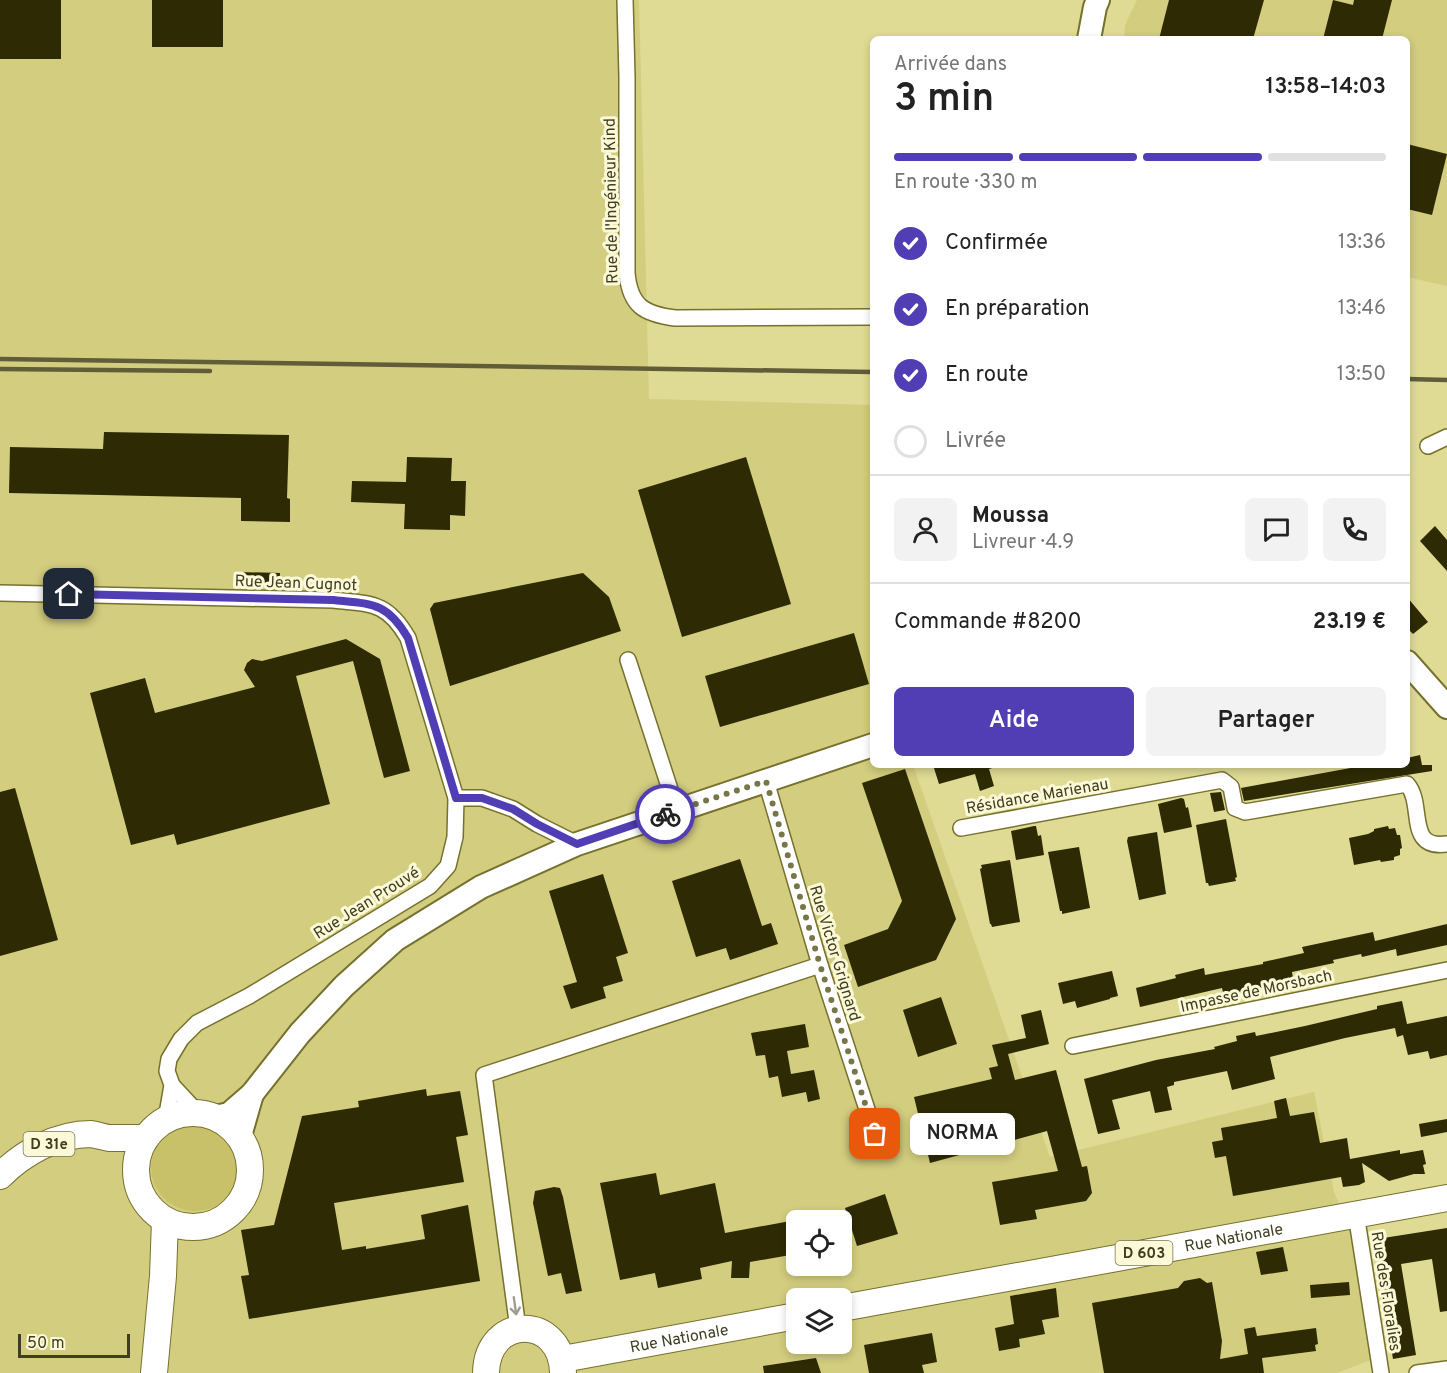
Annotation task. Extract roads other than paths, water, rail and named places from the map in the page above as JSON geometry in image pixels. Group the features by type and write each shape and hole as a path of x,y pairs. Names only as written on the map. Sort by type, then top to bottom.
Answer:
{"main road":[{"path":"1090,36 1098,0"},
{"path":"1410,665 1447,707"},
{"path":"207,1115 229,1125 240,1136 248,1152 251,1170 248,1188 240,1205 227,1217 210,1226 192,1228 178,1226 152,1210 137,1182 136,1166 139,1151 146,1138 155,1127 182,1114 229,1114 252,1094 300,1033 344,986 395,940 481,887 577,844 870,746"},
{"path":"240,1136 252,1094"},
{"name":"D 31e","path":"0,1176 14,1162 41,1146 92,1134 107,1138"},
{"path":"107,1138 146,1138"},
{"path":"107,1138 136,1166"},
{"name":"Rue Nationale","path":"852,1306 1447,1198"},
{"path":"154,1373 163,1276 165,1220"},
{"path":"163,1276 192,1228"},
{"name":"Rue Nationale","path":"563,1366 786,1318"},
{"path":"486,1373 488,1355 497,1340 506,1333 518,1329 533,1329 547,1335 557,1346 563,1366"}],"street":[{"name":"Rue de l'Ingénieur Kind","path":"625,0 627,273 628,289 633,300 641,308 675,318 870,317"},
{"path":"1428,446 1447,437"},
{"name":"Rue Jean Cugnot","path":"0,593 333,600 372,604 393,615 408,638 456,798"},
{"path":"628,660 677,811"},
{"name":"Résidance Marienau","path":"961,828 1222,780 1231,787 1235,808 1245,812 1407,784 1412,790 1421,836 1430,843 1447,844"},
{"name":"Rue Victor Grignard","path":"766,781 820,965 875,1134"},
{"path":"456,798 482,798 513,809 577,844"},
{"name":"Rue Jean Prouvé","path":"172,1085 167,1071 169,1059 181,1039 197,1023 249,996 430,886 448,866 455,837 456,798"},
{"path":"518,1329 484,1076 820,965"},
{"name":"Impasse de Morsbach","path":"1072,1046 1447,970"},
{"path":"172,1085 207,1115"},
{"path":"166,1120 172,1085"},
{"name":"Rue des Floralies","path":"1356,1214 1381,1373"},
{"path":"1417,1373 1447,1369"}],"railway":[{"path":"0,359 870,372"},
{"path":"0,369 210,371"},
{"path":"1410,379 1447,380"}],"place":[{"name":"NORMA","path":"875,1134"}]}
